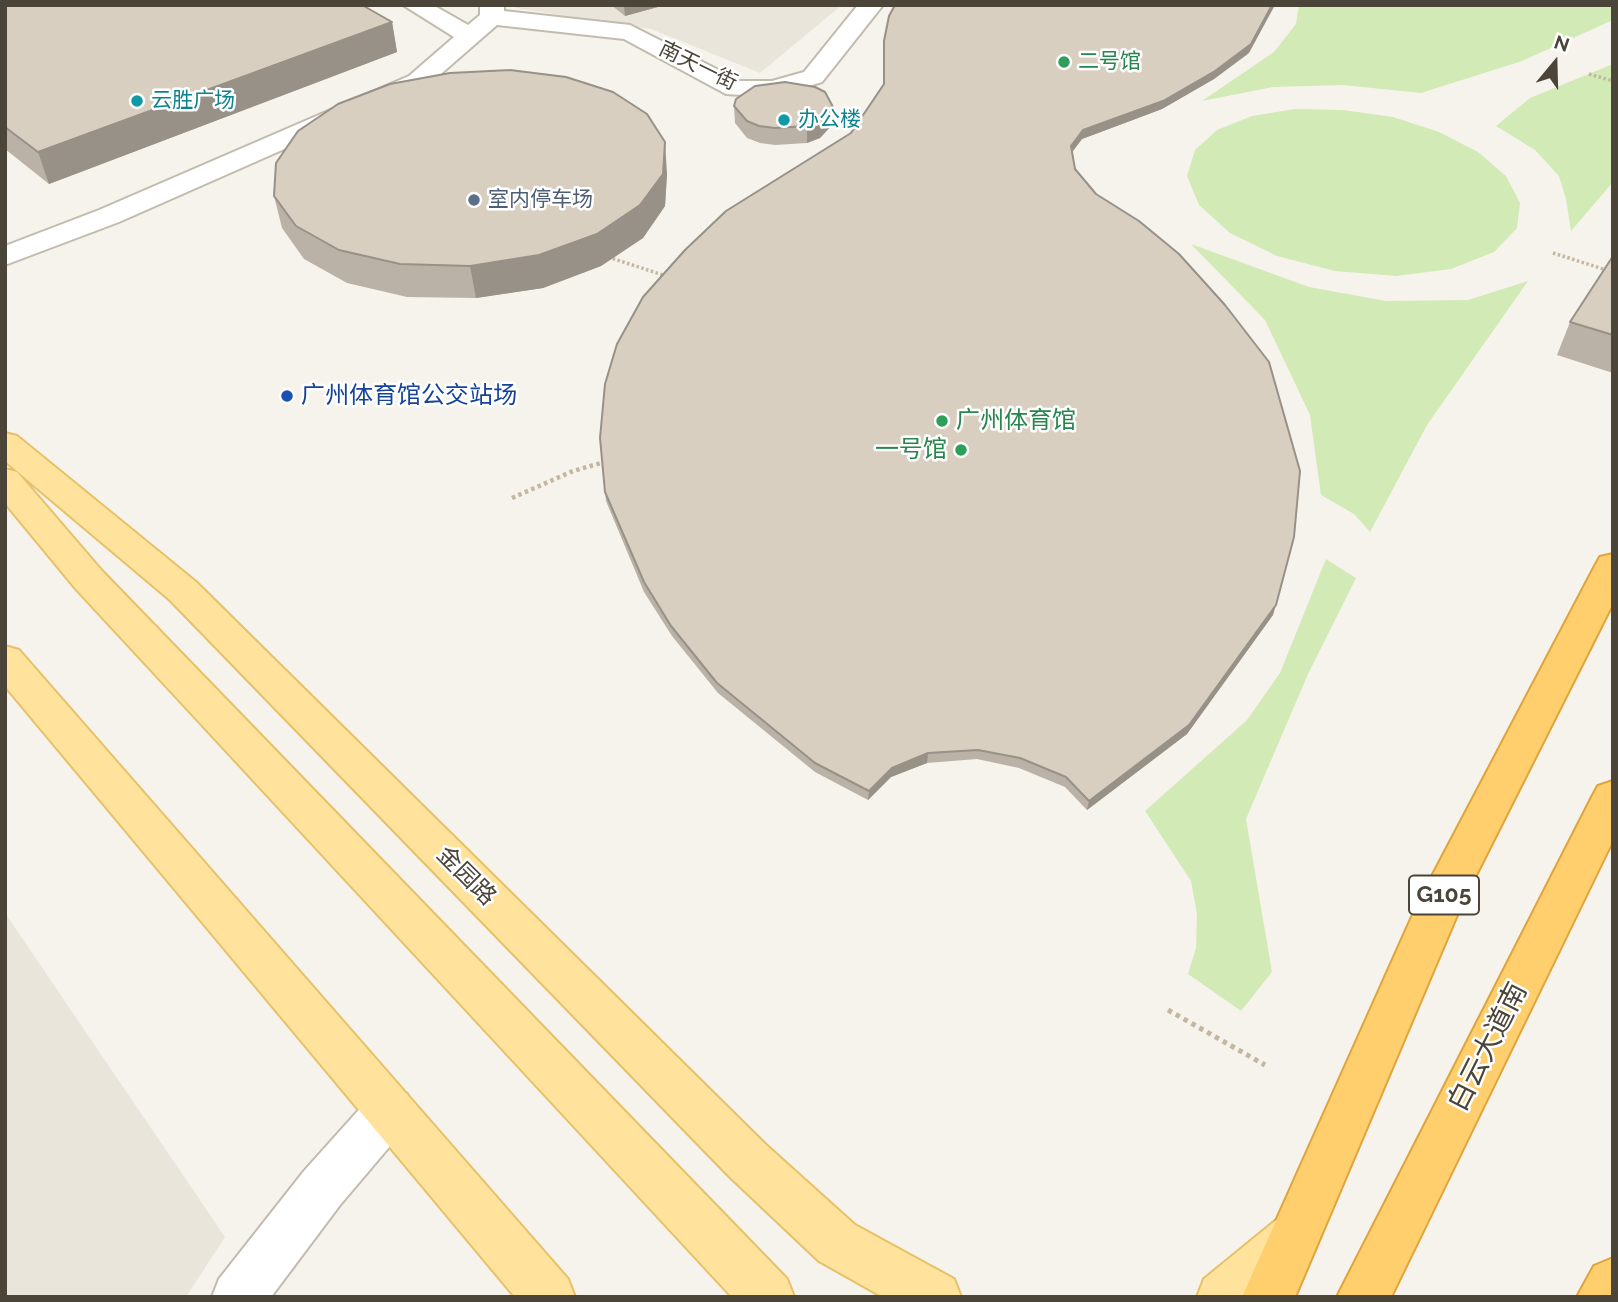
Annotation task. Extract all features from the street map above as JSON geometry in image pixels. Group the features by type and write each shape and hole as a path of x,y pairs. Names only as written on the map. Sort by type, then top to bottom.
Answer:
{"highway":[{"name":"G105","path":"1268,1297 1441,901 1613,566"},
{"name":"白云大道南","path":"1363,1297 1613,797"},
{"path":"1603,1297 1613,1284"}],"main road":[{"name":"金园路","path":"5,443 183,591 747,1160 827,1234 837,1243 934,1297"},
{"path":"5,480 115,608 768,1297"},
{"path":"5,660 549,1297"},
{"path":"1223,1297 1297,1235"}],"street":[{"path":"415,5 469,37"},
{"name":"南天一街","path":"492,11 629,32 734,89 774,89 813,77 871,5"},
{"path":"5,256 109,216 418,81 469,37 492,11"},
{"path":"855,25 888,28"},
{"path":"238,1297 322,1188 390,1110"}],"path":[{"path":"1589,74 1613,81"},
{"path":"1553,253 1613,272"},
{"path":"599,255 668,277"},
{"path":"512,498 573,471 616,459"},
{"path":"1168,1010 1265,1065"}],"shaded area":[{"path":"516,5 842,5 760,73 651,29 516,8"},
{"path":"5,913 225,1237 186,1297 5,1297"}],"green space":[{"path":"1299,5 1613,5 1613,20 1522,61 1421,93 1343,85 1273,87 1202,101 1274,52 1296,24"},
{"path":"1613,64 1613,182 1571,231 1559,176 1535,150 1496,126 1530,98"},
{"path":"1295,109 1343,110 1393,117 1439,132 1478,152 1506,176 1520,203 1517,228 1494,252 1451,269 1396,276 1335,271 1277,256 1230,233 1199,205 1187,176 1195,150 1217,130 1252,116"},
{"path":"1191,244 1309,287 1386,301 1468,300 1528,281 1427,425 1370,532 1354,514 1321,495 1310,415 1265,320"},
{"path":"1326,559 1356,578 1308,674 1246,819 1272,972 1241,1011 1188,974 1196,948 1197,914 1191,881 1145,811 1247,720 1280,673"}],"building":[{"name":"云胜广场","path":"5,5 362,5 392,22 38,152 5,127"},
{"name":"广州体育馆","path":"895,5 1272,5 1251,44 1215,71 1163,101 1083,130 1071,146 1075,169 1096,194 1139,221 1179,254 1225,305 1269,362 1300,471 1294,537 1276,605 1189,725 1089,801 1066,777 1020,758 978,750 928,753 892,768 869,791 815,763 717,683 671,626 644,582 605,492 600,438 605,384 617,344 643,297 685,250 726,211 851,133 884,84 884,41 889,16"},
{"name":"室内停车场","path":"510,70 566,77 613,92 647,114 665,142 663,174 640,205 597,234 539,255 470,266 400,264 339,250 296,226 274,196 276,163 298,131 338,104 390,84 450,73"},
{"path":"785,82 815,87 825,92 833,107 820,121 807,126 775,128 747,121 734,106 736,99 755,86"},
{"path":"1613,256 1613,335 1570,322"}],"place":[{"name":"二号馆","path":"1064,62"},
{"name":"云胜广场","path":"137,101"},
{"name":"办公楼","path":"784,120"},
{"name":"室内停车场","path":"474,200"},
{"name":"广州体育馆公交站场","path":"287,396"},
{"name":"广州体育馆","path":"942,421"},
{"name":"一号馆","path":"961,450"}]}
